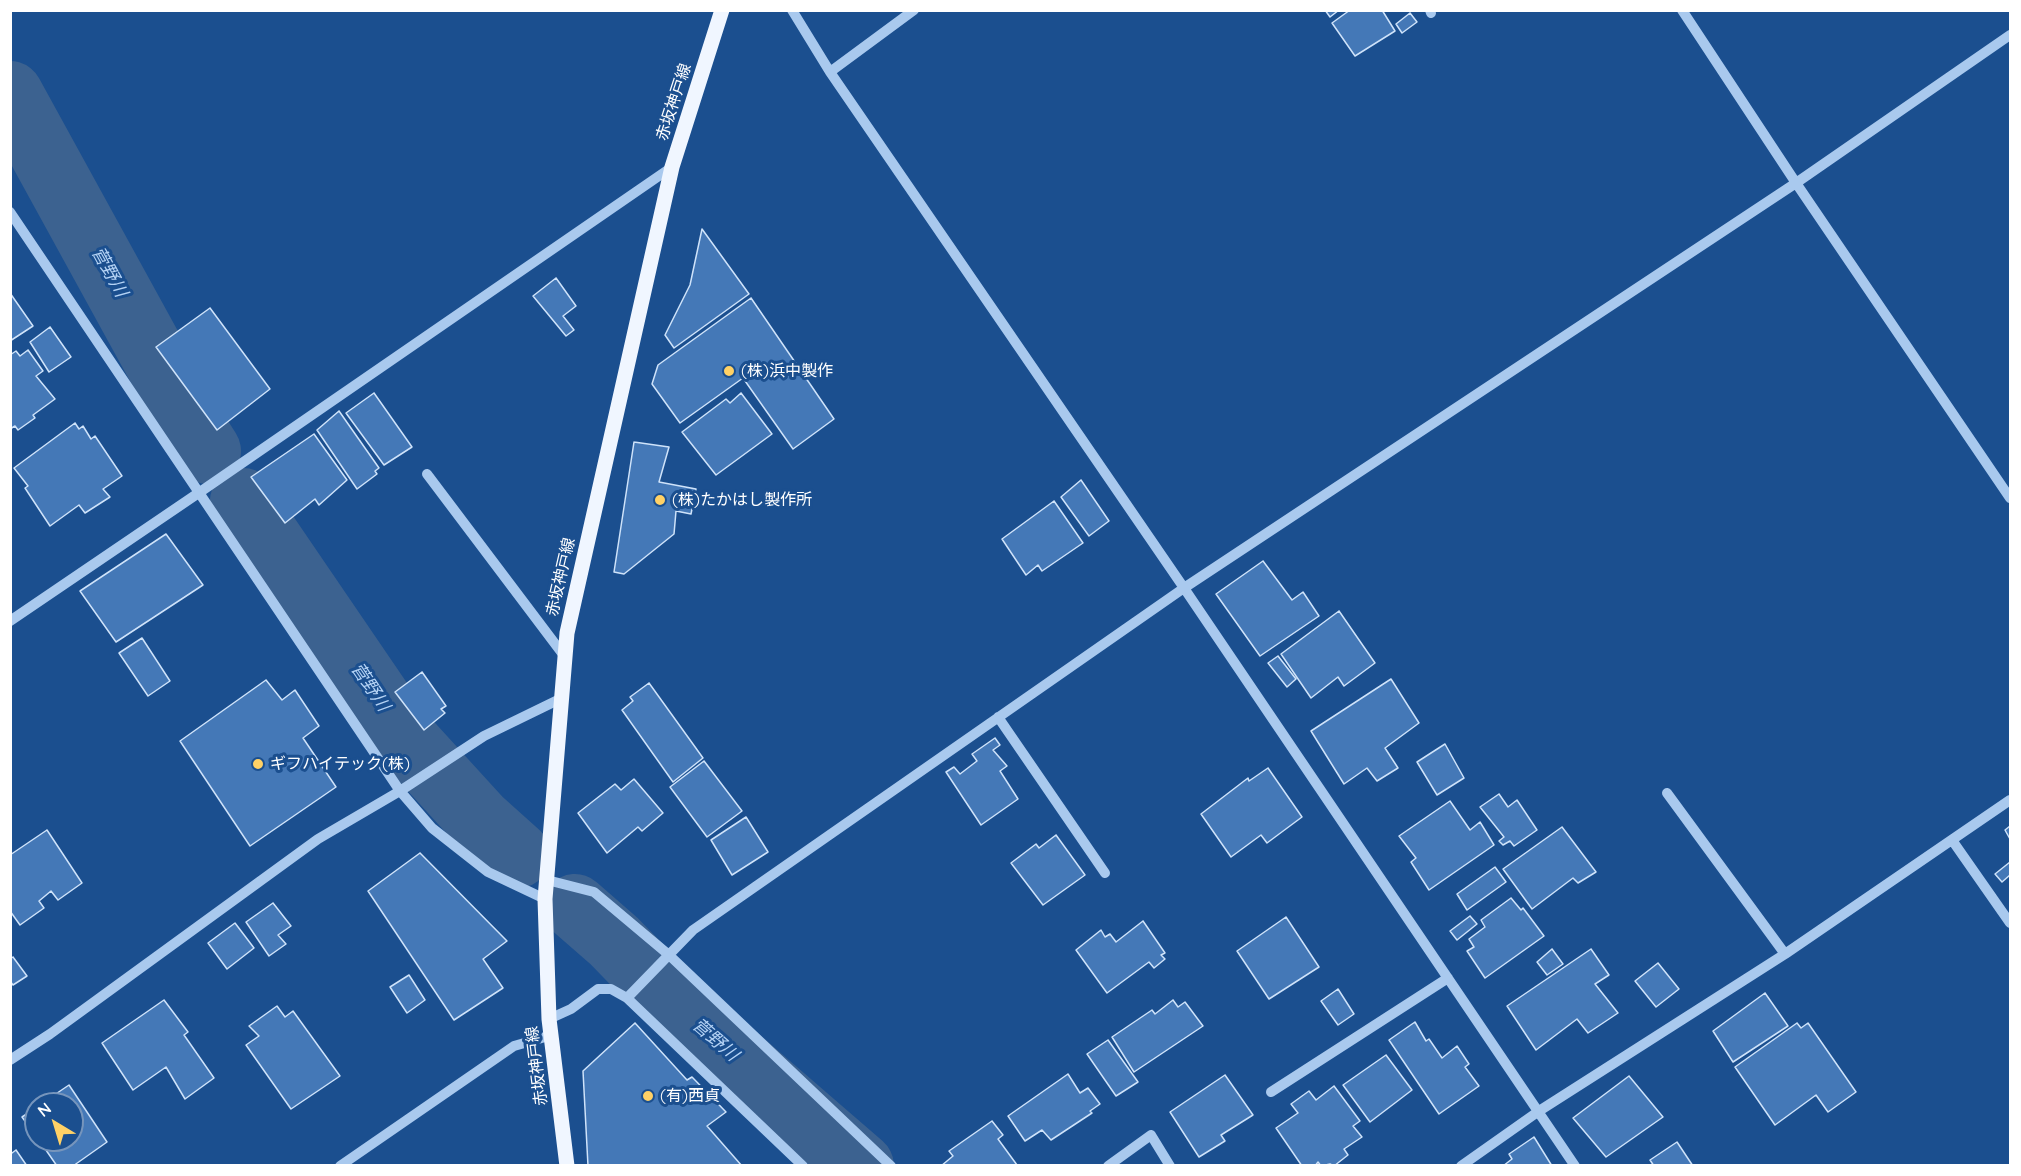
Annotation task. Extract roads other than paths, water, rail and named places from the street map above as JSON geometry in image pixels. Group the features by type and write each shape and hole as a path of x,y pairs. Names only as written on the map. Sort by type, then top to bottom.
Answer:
{"main road":[{"name":"赤坂神戸線","path":"567,1166 549,1019 545,899 567,633 672,167 722,10"}],"street":[{"path":"792,10 830,72 1184,588 1575,1166"},
{"path":"830,72 914,10"},
{"path":"1683,10 1796,183 2010,498"},
{"path":"627,998 693,930 998,717 1184,588 1796,183 2010,35"},
{"path":"10,621 672,167"},
{"path":"10,212 401,790 432,828 488,872 545,899"},
{"path":"427,474 566,657"},
{"path":"10,1060 50,1034 318,839 401,790 484,736 562,698"},
{"path":"998,717 1105,873"},
{"path":"1667,794 1785,954"},
{"path":"1461,1166 1539,1111 1785,954 2010,800"},
{"path":"1952,840 2010,923"},
{"path":"547,880 594,892 669,956 891,1166"},
{"path":"1271,1092 1448,978"},
{"path":"549,1019 571,1009 598,989 611,989 627,998 803,1166"},
{"path":"340,1166 514,1046 552,1035"},
{"path":"1108,1166 1151,1135 1170,1166"}],"waterway":[{"name":"菅野川","path":"10,94 208,451"},
{"name":"菅野川","path":"243,501 406,740 479,820 518,855"},
{"name":"菅野川","path":"575,907 614,941 684,1013 861,1166"}],"place":[{"name":"(株)浜中製作","path":"729,371"},
{"name":"(株)たかはし製作所","path":"660,500"},
{"name":"ギフハイテック(株)","path":"258,764"},
{"name":"(有)西貞","path":"648,1096"}]}
